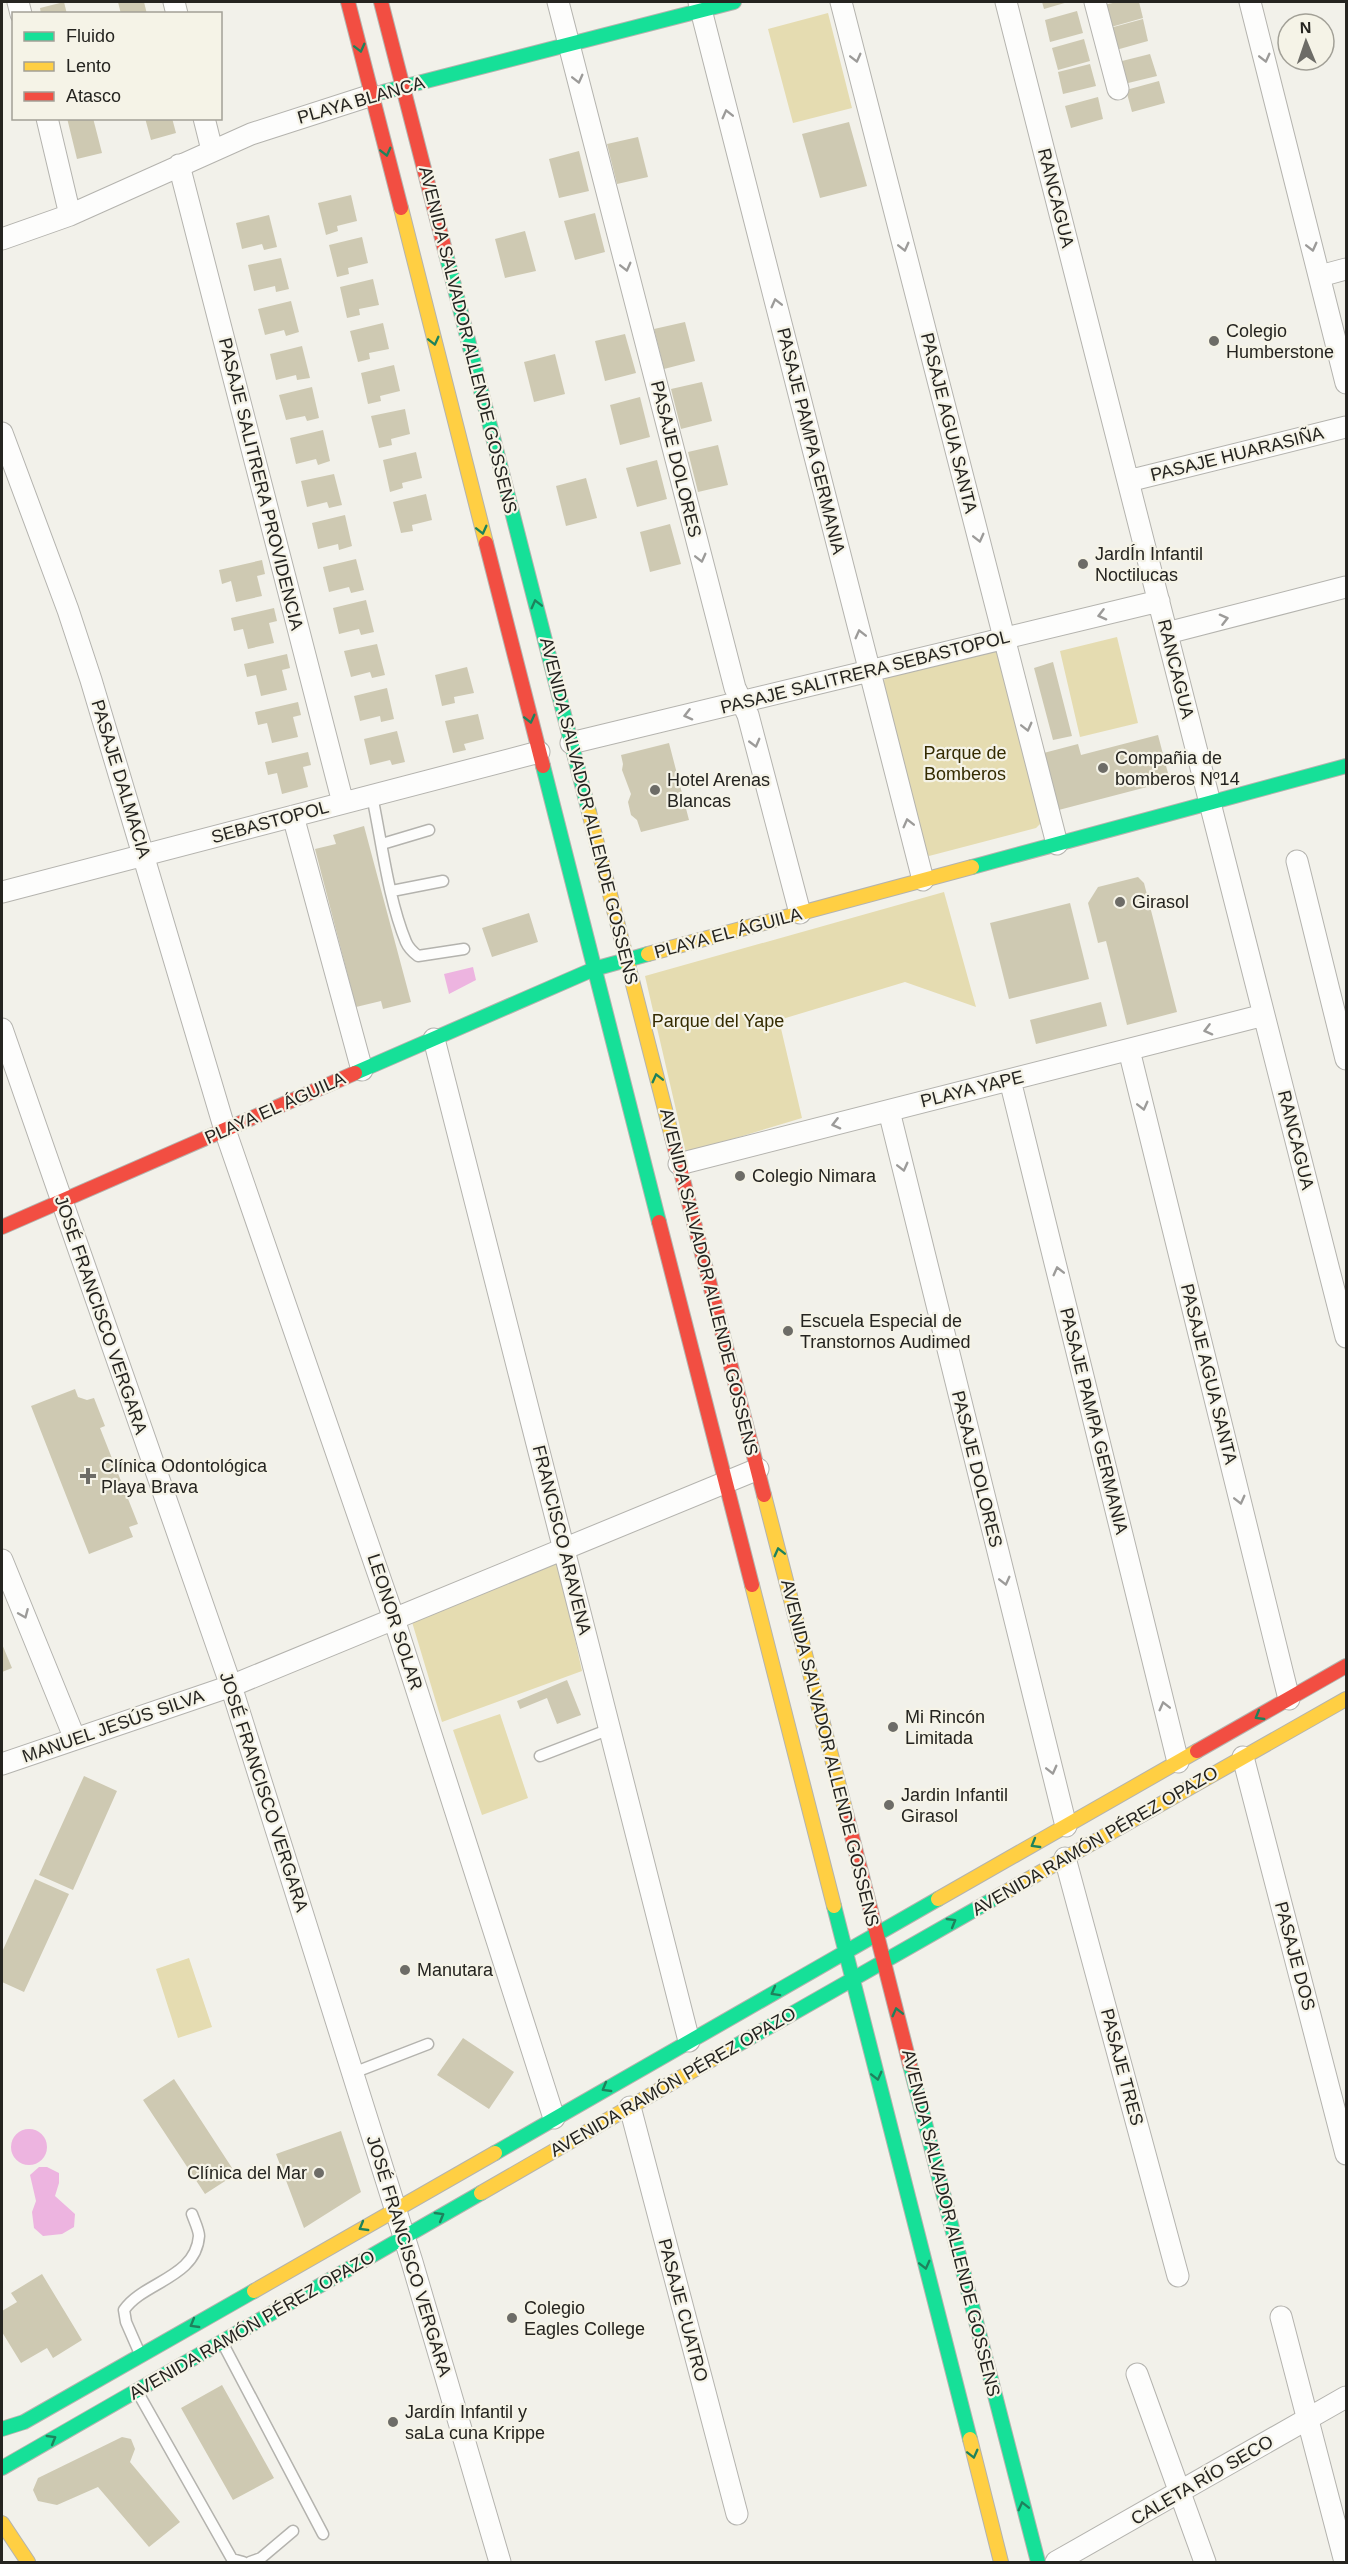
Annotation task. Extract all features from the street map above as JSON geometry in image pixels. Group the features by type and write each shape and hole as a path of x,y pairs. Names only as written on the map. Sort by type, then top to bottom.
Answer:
{"main road":[{"name":"AVENIDA SALVADOR ALLENDE GOSSENS","path":"348,2 1001,2562"},
{"name":"AVENIDA SALVADOR ALLENDE GOSSENS","path":"381,2 1038,2562"},
{"name":"PLAYA BLANCA","path":"372,95 569,44 700,6 734,2"},
{"name":"PLAYA EL ÁGUILA","path":"2,1227 594,969 1347,766"},
{"name":"AVENIDA RAMÓN PÉREZ OPAZO","path":"2,2429 24,2422 1347,1666"},
{"name":"AVENIDA RAMÓN PÉREZ OPAZO","path":"2,2468 884,1961 1347,1699"},
{"path":"2,2413 45,2410"},
{"path":"2,2523 28,2562"}],"street":[{"name":"PASAJE DOLORES","path":"558,2 735,688 748,715 800,913"},
{"name":"PASAJE AGUA SANTA","path":"842,2 1057,844"},
{"name":"RANCAGUA","path":"1006,2 1347,1337"},
{"path":"1095,2 1118,89"},
{"path":"1250,2 1347,383"},
{"name":"PASAJE PAMPA GERMANIA","path":"700,6 923,880"},
{"name":"PLAYA BLANCA","path":"2,238 70,215 212,150 276,125 372,95"},
{"path":"47,120 70,215"},
{"path":"204,120 212,150"},
{"name":"PASAJE SALITRERA PROVIDENCIA","path":"178,165 343,803"},
{"path":"1320,276 1347,269"},
{"name":"PASAJE HUARASIÑA","path":"1128,481 1347,427"},
{"name":"PASAJE DALMACIA","path":"2,433 68,610 144,855 225,1130"},
{"path":"1167,633 1347,587"},
{"name":"PASAJE SALITRERA SEBASTOPOL","path":"571,744 1159,601"},
{"name":"SEBASTOPOL","path":"2,892 539,752"},
{"path":"293,816 362,1070"},
{"path":"1298,861 1347,1059"},
{"name":"PLAYA YAPE","path":"679,1164 1264,1015"},
{"name":"JOSÉ FRANCISCO VERGARA","path":"2,1029 231,1686 404,2237 500,2562"},
{"name":"FRANCISCO ARAVENA","path":"434,1038 689,2041"},
{"name":"PASAJE AGUA SANTA","path":"1129,1050 1289,1699"},
{"name":"PASAJE PAMPA GERMANIA","path":"1011,1080 1178,1762"},
{"name":"PASAJE DOLORES","path":"889,1111 1066,1826"},
{"name":"LEONOR SOLAR","path":"225,1130 394,1619 554,2118"},
{"name":"MANUEL JESÚS SILVA","path":"2,1764 231,1686 758,1469"},
{"path":"2,1560 75,1739"},
{"name":"PASAJE DOS","path":"1243,1757 1347,2154"},
{"name":"PASAJE TRES","path":"1065,1858 1178,2276"},
{"name":"PASAJE CUATRO","path":"630,2107 737,2514"},
{"path":"1281,2317 1345,2562"},
{"path":"1137,2374 1205,2562"},
{"name":"CALETA RÍO SECO","path":"1056,2562 1347,2397"}],"lane":[{"path":"372,796 392,891 406,943 411,952 418,956 464,949"},
{"path":"382,844 429,830"},
{"path":"392,891 443,881"},
{"path":"540,1756 610,1729"},
{"path":"353,2073 428,2044"},
{"path":"141,2355 126,2322 124,2310 129,2302 173,2275 192,2257 199,2236 192,2214"},
{"path":"222,2342 323,2534"},
{"path":"137,2390 232,2559 243,2562"},
{"path":"250,2562 261,2558 293,2531"}],"green space":[{"path":"828,13 852,108 793,123 768,29"},
{"path":"1117,637 1138,723 1080,737 1060,651"},
{"name":"Parque de Bomberos","path":"992,646 1002,652 1043,821 1036,828 929,856 922,851 882,684 889,672"},
{"name":"Parque del Yape","path":"944,892 976,1007 905,982 779,1020 802,1118 686,1153 645,976"},
{"path":"558,1562 582,1671 442,1722 412,1622"},
{"path":"500,1714 528,1798 482,1815 453,1730"},
{"path":"189,1958 212,2027 178,2038 156,1969"}],"shaded area":[{"path":"473,967 476,980 449,994 444,974"},
{"path":"29,2129 41,2135 47,2147 41,2159 29,2165 17,2159 11,2147 17,2135"},
{"path":"39,2167 47,2167 59,2173 55,2196 75,2214 74,2227 62,2234 43,2236 34,2228 32,2212 36,2201 30,2175"}],"building":[{"path":"64,2 66,12 41,12 40,8"},
{"path":"118,2 144,2 146,12 120,12"},
{"path":"1042,2 1068,2 1044,9"},
{"path":"1117,2 1139,2 1143,18 1111,27 1104,5"},
{"path":"1077,11 1083,33 1050,42 1045,20"},
{"path":"1143,19 1148,41 1116,50 1110,28"},
{"path":"1084,39 1090,61 1058,70 1052,48"},
{"path":"1150,54 1157,76 1124,84 1118,62"},
{"path":"1090,64 1096,86 1063,94 1058,72"},
{"path":"1159,81 1165,103 1132,112 1126,90"},
{"path":"1098,97 1103,119 1071,128 1065,106"},
{"path":"67,120 94,120 102,153 77,159"},
{"path":"146,120 173,120 176,133 151,140"},
{"path":"849,122 867,186 820,198 802,134"},
{"path":"638,137 648,177 617,184 607,144"},
{"path":"579,151 589,191 559,198 549,159"},
{"path":"351,195 357,221 337,226 338,231 326,235 318,203"},
{"path":"595,213 605,252 575,260 564,221"},
{"path":"269,215 277,247 264,250 262,244 242,249 236,223"},
{"path":"525,231 536,271 505,278 495,239"},
{"path":"362,237 368,263 348,268 349,274 337,277 329,245"},
{"path":"281,258 289,289 276,292 275,286 254,291 248,265"},
{"path":"373,279 379,305 359,309 360,315 347,318 340,287"},
{"path":"291,301 299,332 286,336 284,330 265,335 258,309"},
{"path":"685,322 695,361 664,369 654,329"},
{"path":"383,323 389,349 369,353 370,359 358,362 350,331"},
{"path":"625,334 636,373 605,381 595,341"},
{"path":"302,346 310,378 297,380 296,375 276,380 270,354"},
{"path":"555,354 565,394 534,402 524,362"},
{"path":"394,365 400,391 380,396 381,401 368,404 361,373"},
{"path":"702,382 712,421 681,429 671,389"},
{"path":"312,387 319,418 307,421 305,416 286,420 279,395"},
{"path":"640,397 650,437 620,445 610,405"},
{"path":"405,409 410,434 391,439 392,445 379,448 371,416"},
{"path":"323,430 330,461 318,465 316,459 296,464 290,438"},
{"path":"718,445 728,485 698,492 688,452"},
{"path":"416,452 422,478 402,483 403,488 390,492 383,460"},
{"path":"657,460 667,499 637,507 626,468"},
{"path":"334,474 342,505 329,508 327,502 307,507 301,481"},
{"path":"586,478 597,518 566,526 556,486"},
{"path":"426,494 432,520 412,525 413,531 401,533 393,502"},
{"path":"345,515 352,546 339,550 338,544 318,549 312,523"},
{"path":"670,524 681,564 650,572 640,532"},
{"path":"356,559 364,590 351,593 349,587 329,592 323,567"},
{"path":"262,560 265,574 257,576 262,596 236,602 231,581 222,584 219,570"},
{"path":"366,600 374,632 361,635 359,629 339,634 333,608"},
{"path":"274,608 277,621 269,623 274,643 248,649 243,629 234,631 231,618"},
{"path":"377,644 385,675 372,678 370,672 351,677 344,651"},
{"path":"287,654 290,668 282,670 287,690 261,696 256,675 247,677 244,664"},
{"path":"1053,662 1072,736 1053,740 1034,668"},
{"path":"467,667 474,693 454,697 455,703 442,706 435,675"},
{"path":"387,688 394,719 381,722 380,716 360,721 354,696"},
{"path":"298,702 301,715 293,717 298,737 272,743 267,723 258,725 255,712"},
{"path":"478,714 484,739 464,744 466,750 453,753 445,721"},
{"path":"397,731 405,762 392,765 390,760 370,765 364,739"},
{"name":"Compañia de bomberos Nº14","path":"1158,735 1170,781 1051,812 1036,755 1078,744 1081,755"},
{"name":"Hotel Arenas Blancas","path":"669,743 689,820 641,832 637,820 631,815 628,802 631,794 622,770 621,755"},
{"path":"308,752 311,765 303,767 308,787 282,794 277,773 268,775 265,762"},
{"path":"364,826 411,1002 383,1009 381,1001 356,1007 315,849 336,844 333,835"},
{"path":"1138,877 1144,883 1177,1012 1127,1025 1106,941 1098,943 1088,903 1098,887"},
{"path":"1070,903 1089,979 1009,999 990,923"},
{"path":"529,913 538,942 492,957 482,928"},
{"path":"1101,1002 1107,1026 1036,1044 1030,1020"},
{"name":"Clínica Odontológica Playa Brava","path":"75,1389 78,1397 87,1400 94,1398 105,1426 100,1428 138,1524 129,1527 133,1537 89,1554 31,1406"},
{"path":"2,1644 12,1668 2,1672"},
{"path":"567,1680 581,1715 557,1724 547,1698 520,1709 517,1701"},
{"path":"84,1776 117,1791 73,1890 39,1875"},
{"path":"35,1879 69,1894 24,1992 2,1982 2,1952"},
{"path":"463,2038 514,2072 489,2109 437,2075"},
{"path":"174,2079 236,2174 205,2194 143,2100"},
{"name":"Clínica del Mar","path":"341,2131 361,2192 304,2228 276,2154"},
{"path":"42,2274 82,2340 53,2358 47,2348 21,2363 2,2332 2,2311 17,2302 11,2293"},
{"path":"222,2385 274,2478 233,2500 181,2408"},
{"path":"122,2437 131,2439 135,2449 130,2462 180,2522 149,2547 98,2487 57,2505 38,2501 33,2490 38,2478"}],"traffic: fast":[{"path":"383,92 734,2"},
{"path":"446,254 589,812"},
{"path":"543,766 659,1222"},
{"path":"972,867 1346,766"},
{"path":"355,1073 594,969 648,954"},
{"path":"725,2052 1004,1893"},
{"path":"495,2153 938,1899"},
{"path":"834,1906 970,2439"},
{"path":"910,2065 1038,2562"},
{"path":"2,2468 481,2193"},
{"path":"2,2429 24,2422 254,2291"}],"traffic: slow":[{"path":"401,208 486,543"},
{"path":"589,812 672,1137"},
{"path":"648,954 972,867"},
{"path":"764,1495 845,1809"},
{"path":"752,1585 834,1906"},
{"path":"1004,1893 1346,1699"},
{"path":"938,1899 1197,1751"},
{"path":"481,2193 725,2052"},
{"path":"254,2291 495,2153"},
{"path":"970,2439 1001,2562"},
{"path":"2,2523 28,2562"}],"traffic: jam":[{"path":"348,2 401,208"},
{"path":"381,2 446,254"},
{"path":"486,543 543,766"},
{"path":"2,1227 355,1073"},
{"path":"672,1137 764,1495"},
{"path":"659,1222 752,1585"},
{"path":"1197,1751 1346,1666"},
{"path":"845,1809 910,2065"}],"place":[{"name":"Colegio Humberstone","path":"1214,341"},
{"name":"JardÍn Infantil Noctilucas","path":"1083,564"},
{"name":"Compañia de bomberos Nº14","path":"1103,768"},
{"name":"Hotel Arenas Blancas","path":"655,790"},
{"name":"Girasol","path":"1120,902"},
{"name":"Colegio Nimara","path":"740,1176"},
{"name":"Escuela Especial de Transtornos Audimed","path":"788,1331"},
{"name":"Clínica Odontológica Playa Brava","path":"88,1476"},
{"name":"Mi Rincón Limitada","path":"893,1727"},
{"name":"Jardin Infantil Girasol","path":"889,1805"},
{"name":"Manutara","path":"405,1970"},
{"name":"Clínica del Mar","path":"319,2173"},
{"name":"Colegio Eagles College","path":"512,2318"},
{"name":"Jardín Infantil y saLa cuna Krippe","path":"393,2422"}]}
